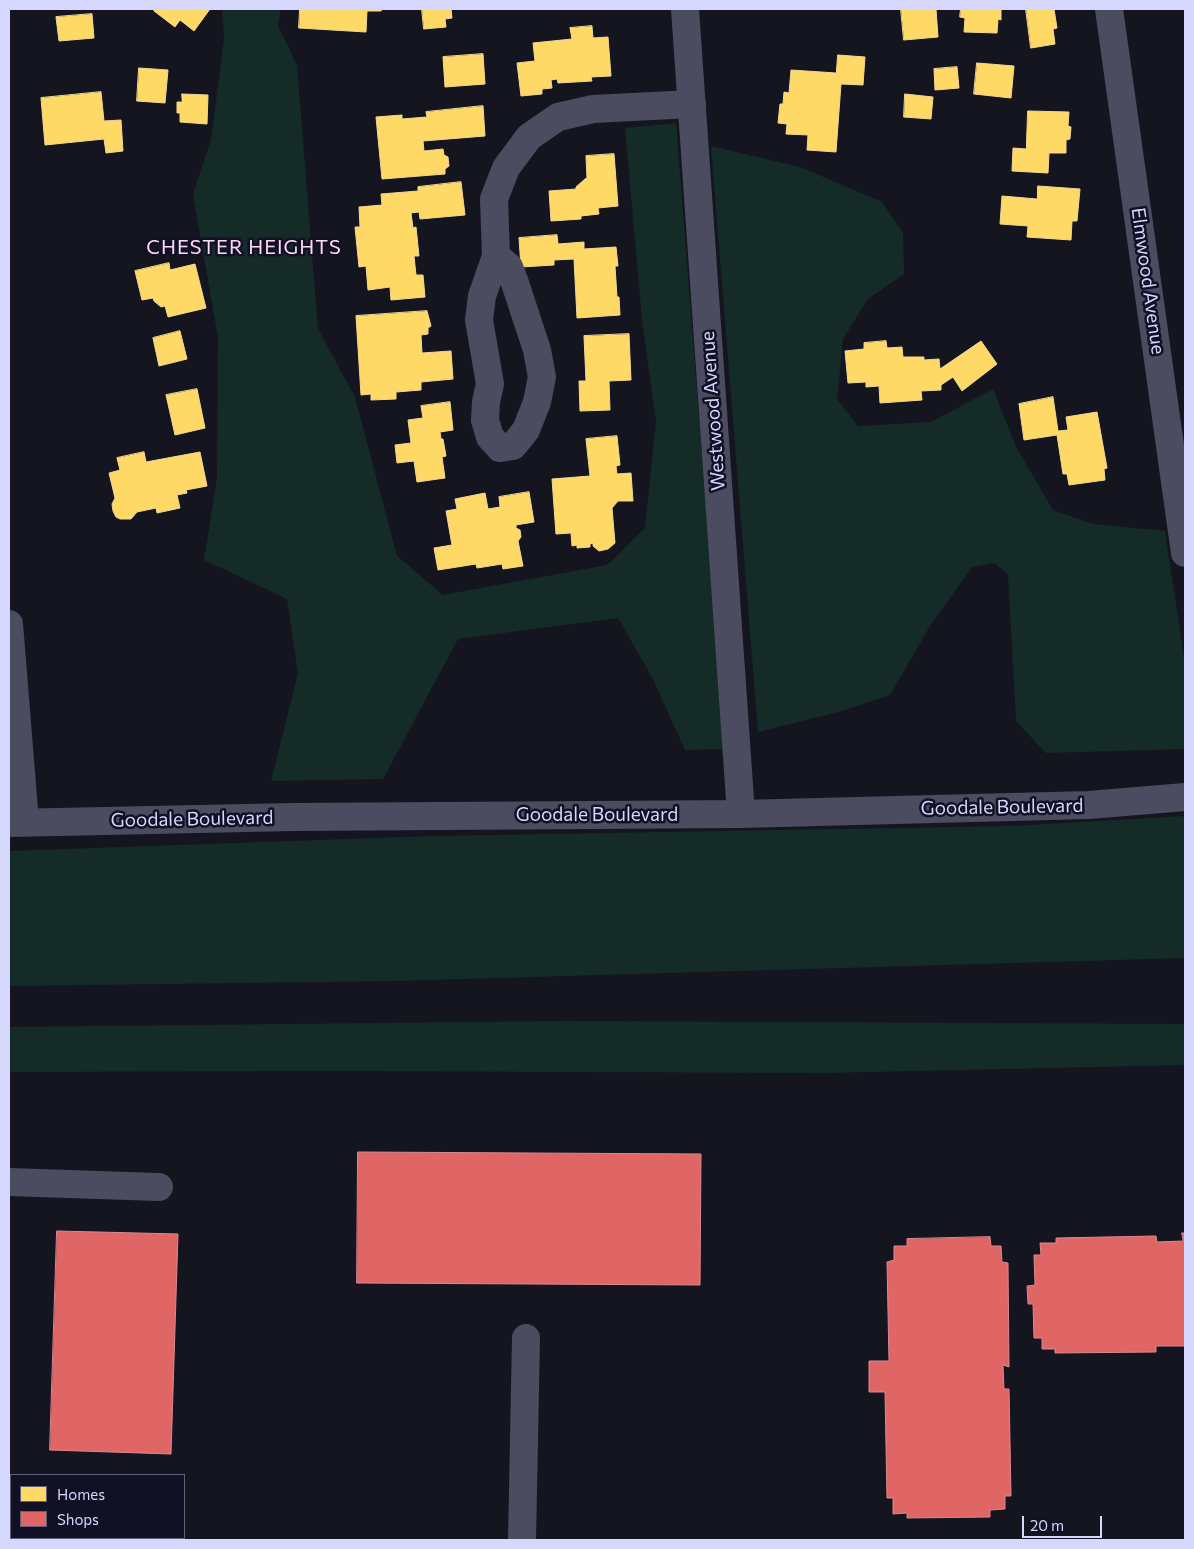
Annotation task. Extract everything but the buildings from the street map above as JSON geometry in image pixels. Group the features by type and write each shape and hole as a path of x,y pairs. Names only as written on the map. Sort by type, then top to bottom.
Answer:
{"street":[{"name":"Westwood Avenue","path":"685,9 741,814"},
{"name":"Elmwood Avenue","path":"1109,9 1185,553"},
{"path":"496,256 509,267 537,350 542,377 537,402 526,430 513,446 500,448 490,437 485,420 490,384 479,320 482,296 496,256 494,200 506,168 529,137 558,117 593,109 692,104"},
{"path":"9,624 17,823"},
{"name":"Goodale Boulevard","path":"17,823 313,817 741,814 1089,805 1185,797"},
{"path":"9,1182 159,1187"},
{"path":"522,1540 526,1338"}],"green space":[{"path":"222,9 281,9 278,26 297,65 318,329 355,397 397,556 443,595 607,565 645,528 656,421 642,320 625,128 676,123 725,749 685,750 653,679 618,618 458,639 383,779 271,781 298,673 287,599 204,560 217,478 218,338 193,194 211,140 224,39"},
{"path":"711,146 800,167 882,202 903,233 904,274 868,299 843,339 837,399 858,426 931,422 993,389 1016,447 1053,510 1093,524 1165,531 1185,664 1185,749 1046,753 1016,721 1008,574 994,563 972,567 930,626 890,695 842,711 758,732"},
{"path":"1185,816 1185,958 394,981 9,986 9,851 433,836 1011,826"},
{"path":"564,1021 1185,1024 1185,1065 825,1073 9,1072 9,1027"}],"district":[{"name":"CHESTER HEIGHTS","path":"244,247"}]}
